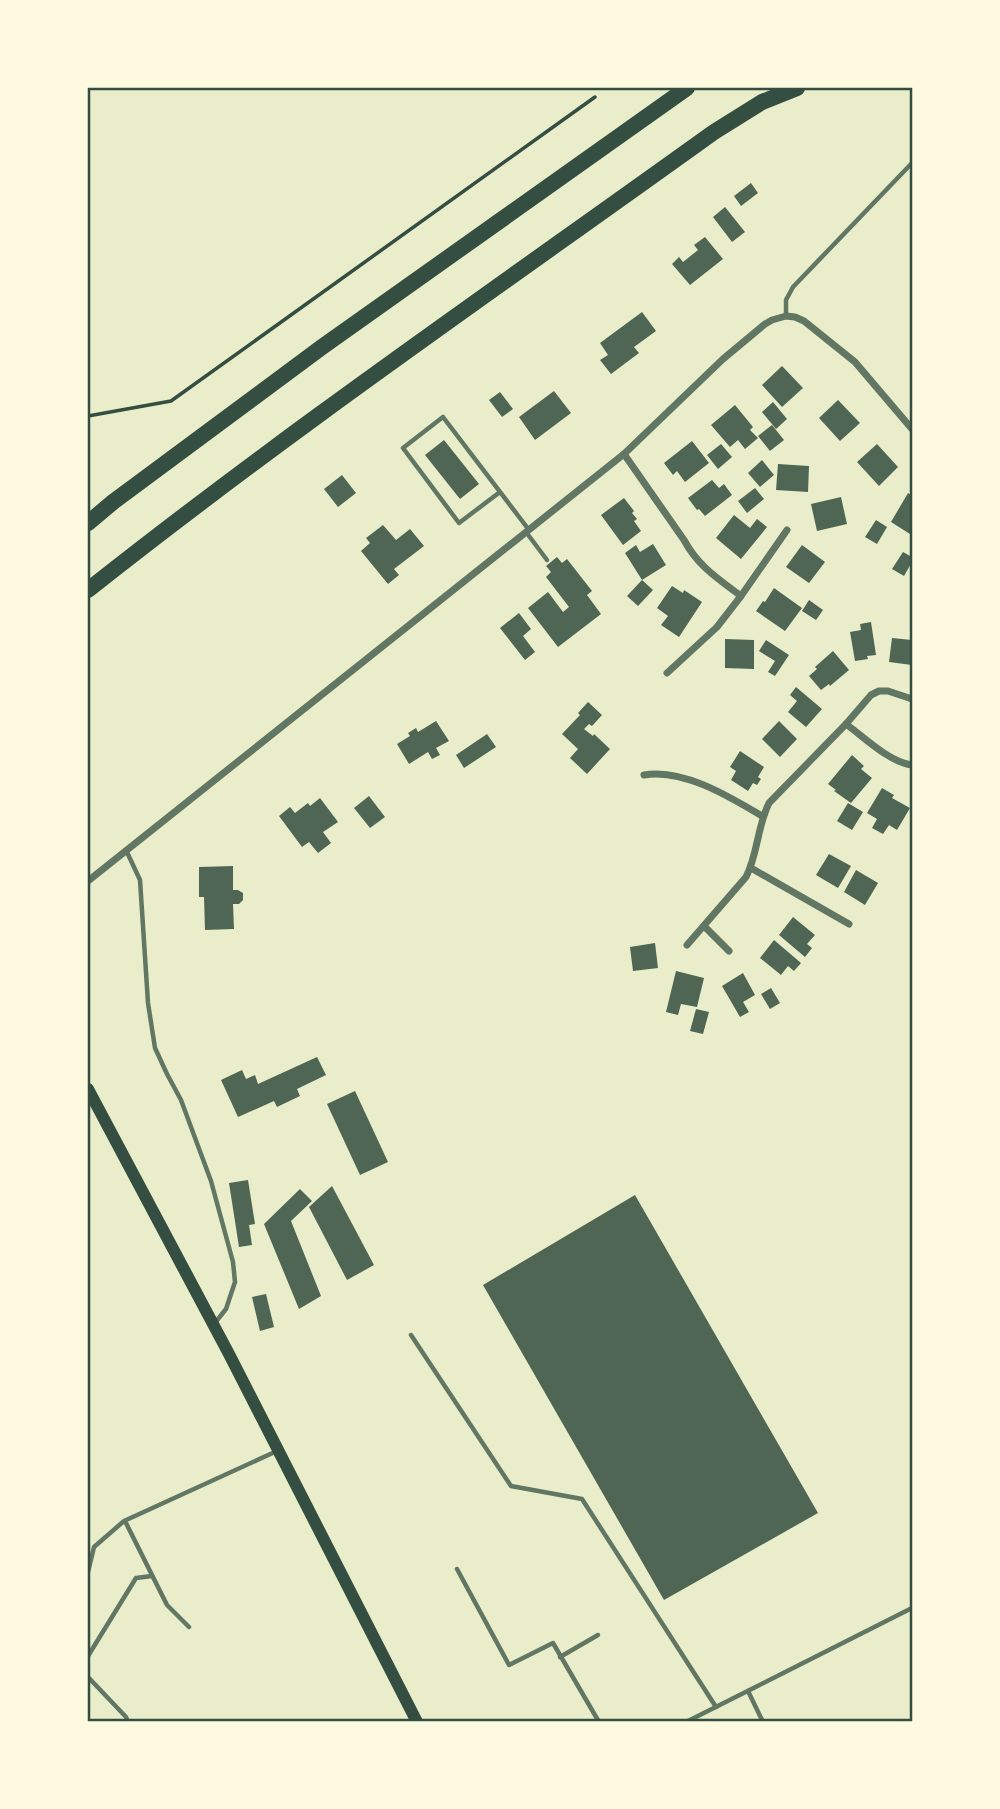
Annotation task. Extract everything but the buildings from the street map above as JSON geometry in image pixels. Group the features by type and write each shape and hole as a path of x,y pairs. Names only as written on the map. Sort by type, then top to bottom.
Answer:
{"highway":[{"path":"88,523 322,347 687,88"},
{"path":"88,590 358,387 703,139 762,102 797,88"}],"main road":[{"path":"88,1089 214,1325 417,1721"}],"street":[{"path":"88,881 624,454 723,359 772,320 786,316 804,321 855,362 912,429"},
{"path":"624,454 691,554 702,566 741,596"},
{"path":"667,673 717,627 787,530"},
{"path":"687,945 746,877 751,868 762,816 769,803 871,695 888,691 912,699"},
{"path":"846,724 893,759 912,765"},
{"path":"644,775 663,773 705,786 762,816"},
{"path":"751,868 849,925"},
{"path":"704,926 729,951"}],"lane":[{"path":"786,316 786,300 793,287 912,163"},
{"path":"500,492 459,523 403,448 443,417 500,492 547,560"},
{"path":"126,850 140,880 148,1003 155,1048 185,1111 211,1181 233,1262 235,1282 226,1308 214,1325"},
{"path":"411,1335 510,1486 582,1499 716,1707"},
{"path":"88,1572 94,1547 124,1521 278,1450"},
{"path":"124,1521 167,1605 189,1628"},
{"path":"457,1569 509,1665 553,1643 600,1721"},
{"path":"88,1656 136,1578 152,1576"},
{"path":"686,1721 912,1608"},
{"path":"560,1657 598,1636"},
{"path":"88,1677 128,1721"},
{"path":"748,1691 763,1721"}],"path":[{"path":"88,416 171,401 595,97"}]}
